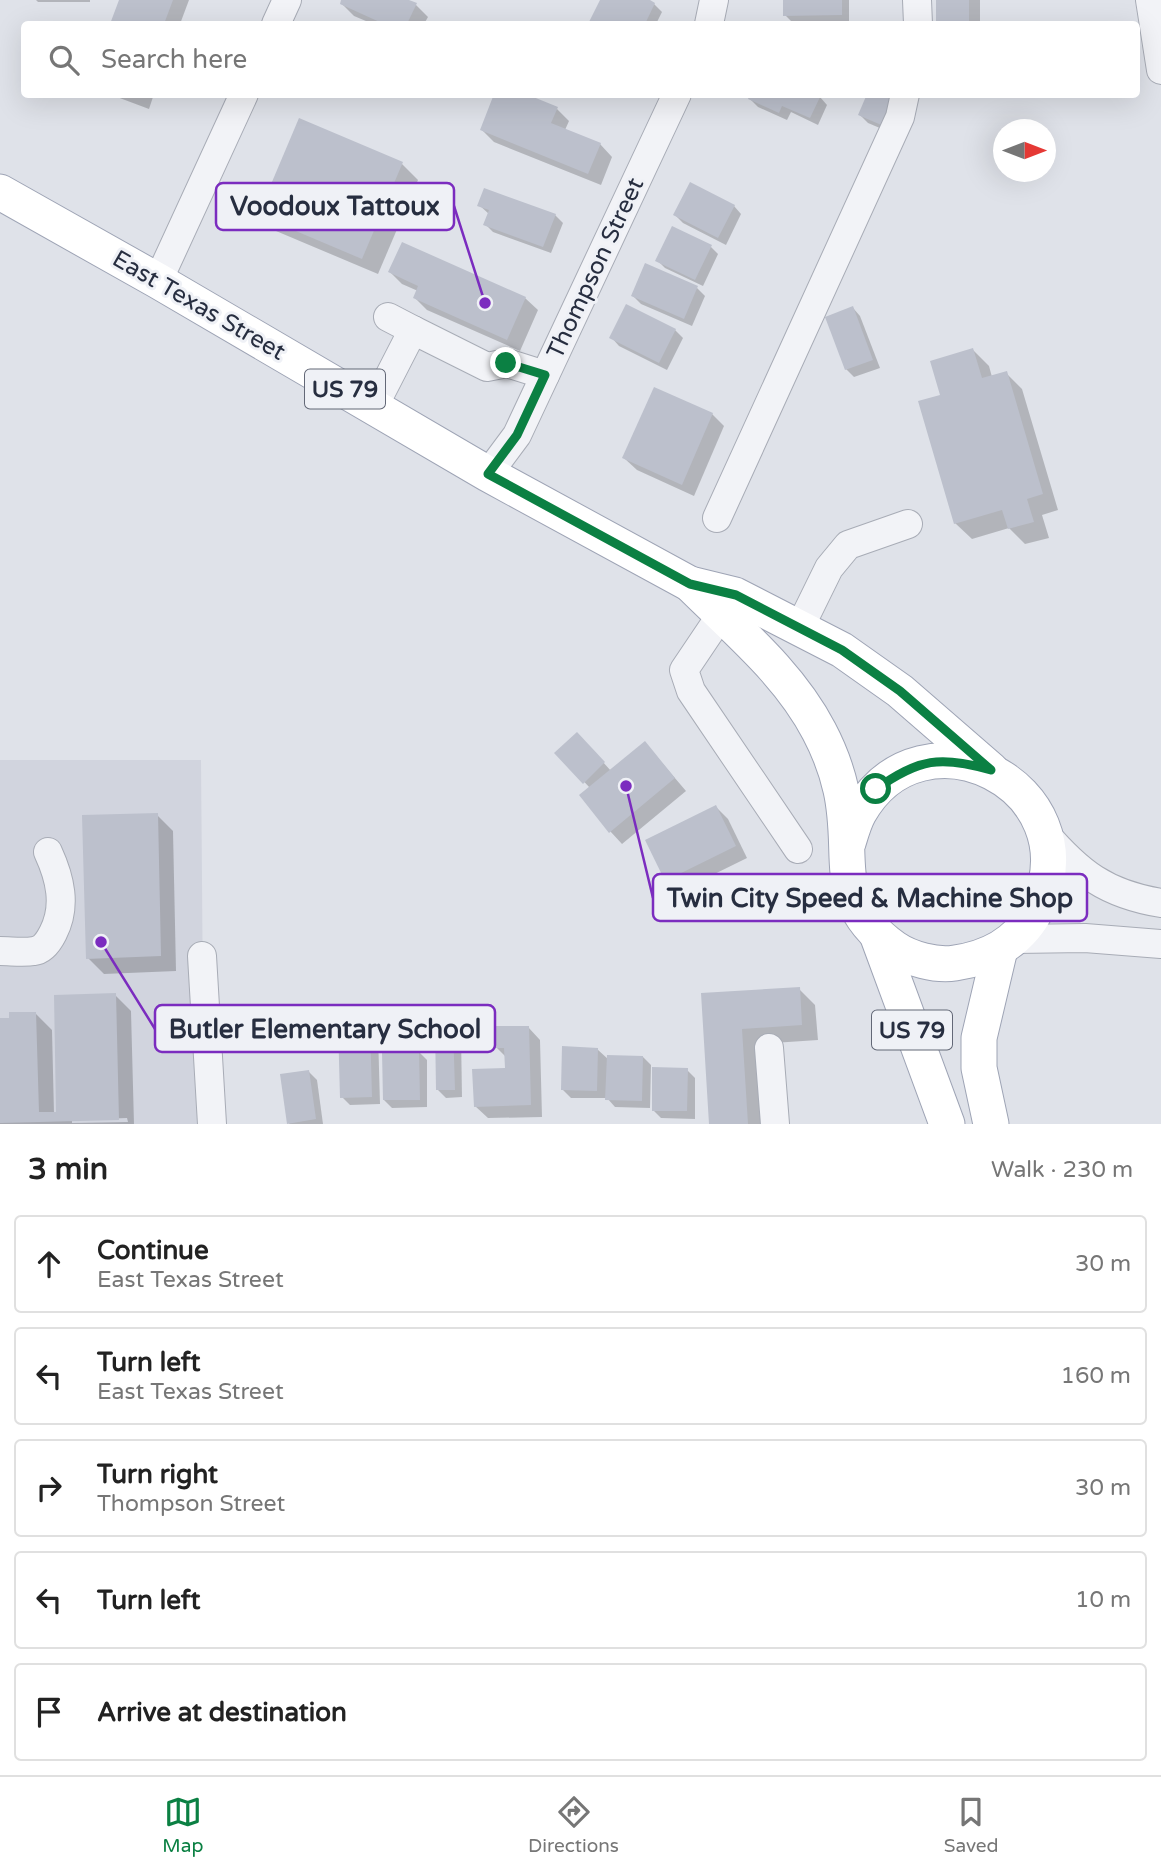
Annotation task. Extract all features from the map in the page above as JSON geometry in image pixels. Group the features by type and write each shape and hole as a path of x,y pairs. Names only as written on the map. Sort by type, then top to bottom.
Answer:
{"main road":[{"name":"East Texas Street","path":"0,192 488,474 690,584 736,595 800,627 842,650 900,691 991,770 1014,785 1032,807 1044,832 1049,861 1045,890 1033,917 1007,944 976,960 951,964 925,961 900,952 878,937 862,917 851,894 846,868 848,843 841,790 820,733 800,699 776,668 690,584"},
{"name":"East Texas Street","path":"848,843 858,813 876,789 902,771 931,761 961,761 991,770"},
{"name":"East Texas Street","path":"878,937 947,1124"},
{"name":"East Texas Street","path":"991,1124 979,1068 979,1038 1007,944"}],"street":[{"path":"277,21 287,0"},
{"path":"710,21 714,0"},
{"path":"917,0 918,21"},
{"path":"1150,0 1161,70"},
{"path":"158,281 242,98"},
{"name":"Thompson Street","path":"488,474 517,435 675,98"},
{"path":"717,517 900,117 904,98"},
{"path":"388,317 487,367 506,363 545,375"},
{"path":"374,406 413,330"},
{"path":"800,627 829,568 848,545 908,524"},
{"path":"721,615 684,670 691,691 798,849"},
{"path":"1044,832 1069,861 1090,877 1117,892 1161,903"},
{"path":"0,951 36,951 48,943 56,927 62,905 58,876 48,852"},
{"path":"1007,944 1085,938 1161,944"},
{"path":"202,956 212,1124"},
{"path":"769,1048 775,1124"}],"shaded area":[{"path":"0,760 201,760 204,1124 0,1124"}],"building":[{"path":"119,0 173,0 165,21 111,21"},
{"path":"341,0 409,0 417,3 408,21 377,21 340,4"},
{"path":"600,0 650,0 655,3 646,21 590,21"},
{"path":"783,0 842,0 842,15 783,16"},
{"path":"936,0 969,0 969,21 936,21"},
{"path":"492,98 536,98 558,107 551,123 601,143 588,174 480,130"},
{"path":"820,98 810,118 782,106 779,113 748,99"},
{"path":"865,98 898,98 886,127 858,115"},
{"path":"299,118 403,162 362,259 258,215"},
{"path":"690,182 735,205 718,238 673,215"},
{"path":"484,188 556,214 543,247 483,225 489,210 477,206"},
{"path":"672,226 712,245 695,280 655,261"},
{"path":"402,242 526,297 507,340 413,298 418,286 388,272"},
{"path":"645,263 698,286 684,319 631,296"},
{"path":"626,304 676,329 659,363 609,338"},
{"path":"853,306 873,360 845,370 825,317"},
{"path":"973,348 982,378 1007,371 1043,494 1027,499 1034,522 1008,529 1002,510 954,524 918,401 940,395 930,361"},
{"path":"654,387 713,413 682,485 622,458"},
{"path":"577,732 605,762 583,784 554,753"},
{"path":"645,741 675,778 609,833 579,795"},
{"path":"716,805 736,846 665,881 645,840"},
{"path":"158,813 161,956 86,959 82,815"},
{"path":"800,987 802,1025 742,1029 748,1124 709,1124 701,993"},
{"path":"116,993 119,1120 0,1123 0,1018 9,1018 9,1012 36,1012 39,1112 56,1112 54,995"},
{"path":"338,1023 370,1023 372,1097 340,1098"},
{"path":"435,1025 453,1025 455,1090 436,1090"},
{"path":"494,1026 529,1026 531,1105 474,1107 472,1069 505,1068 504,1048 494,1048"},
{"path":"562,1046 598,1048 597,1091 561,1090"},
{"path":"419,1050 420,1100 383,1100 382,1051"},
{"path":"607,1055 643,1056 642,1101 605,1100"},
{"path":"652,1067 688,1068 687,1111 652,1111"},
{"path":"309,1070 316,1119 287,1124 280,1074"}],"place":[{"name":"Voodoux Tattoux","path":"485,303"},
{"name":"Twin City Speed & Machine Shop","path":"626,786"},
{"name":"Butler Elementary School","path":"101,942"}],"route":[{"path":"506,363 545,375 517,435 488,474 690,584 736,595 842,650 900,691 991,770 961,761 931,761 902,771 876,789"}]}
